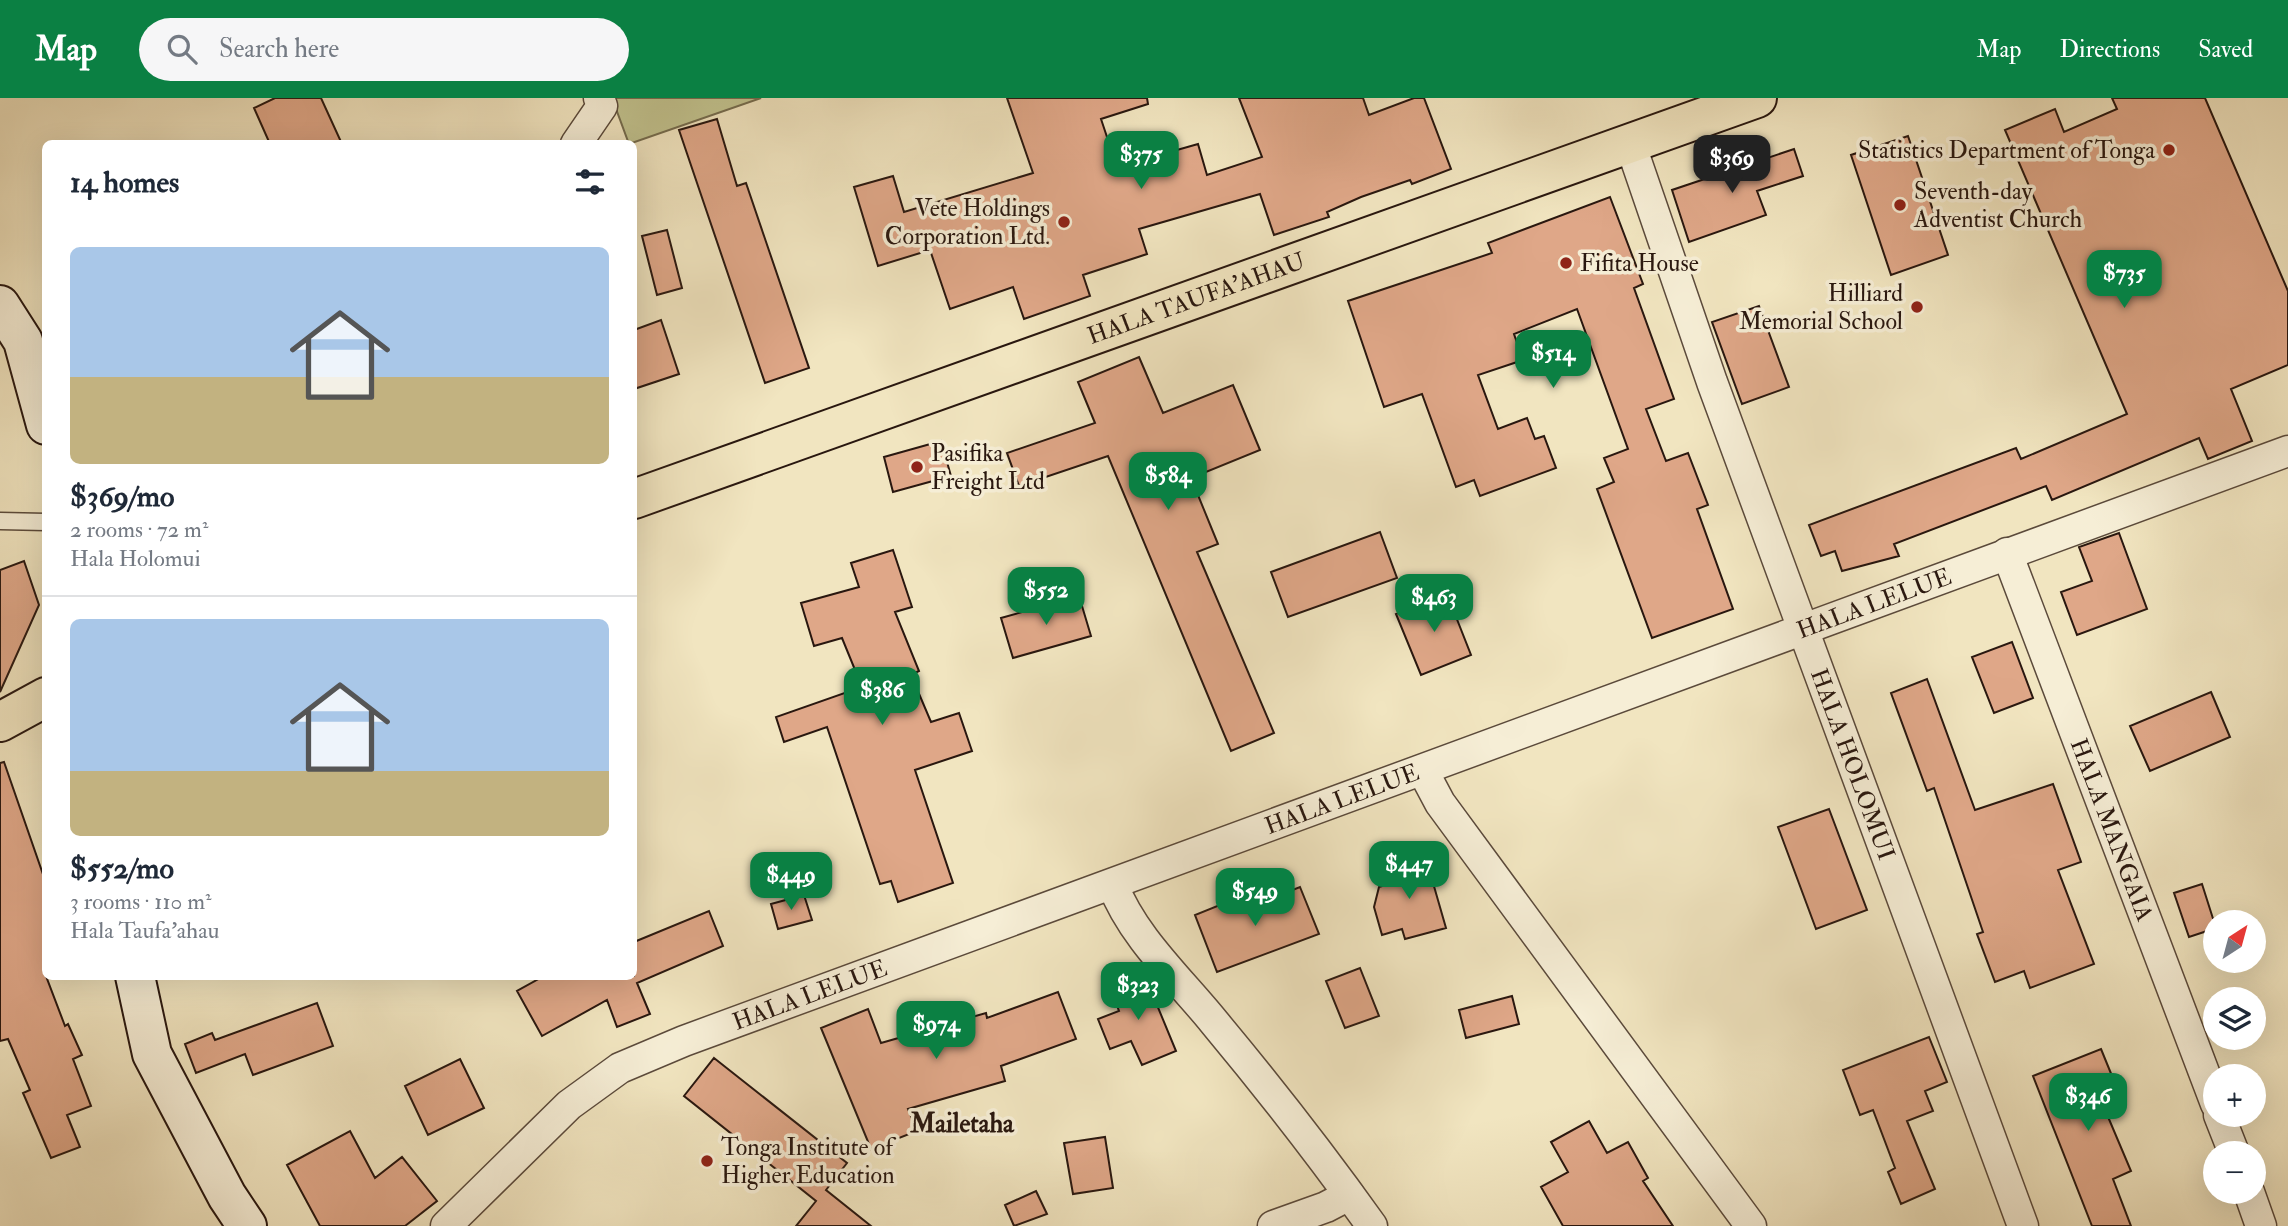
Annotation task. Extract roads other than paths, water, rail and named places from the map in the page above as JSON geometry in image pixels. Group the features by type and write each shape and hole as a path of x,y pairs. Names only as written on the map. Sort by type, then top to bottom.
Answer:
{"main road":[{"name":"HALA TAUFA'AHAU","path":"637,498 1630,143 1736,101"},
{"path":"0,305 34,337 42,396"},
{"path":"0,722 42,699"},
{"path":"0,733 42,728"},
{"path":"136,980 152,1054 227,1196 247,1226"}],"street":[{"path":"579,140 602,106 599,98"},
{"name":"HALA HOLOMUI","path":"1630,143 1712,382 2023,1226"},
{"name":"HALA LELUE","path":"446,1226 569,1105 620,1068 684,1041 2288,451"},
{"name":"HALA MANGAIA","path":"2007,553 2203,1070"},
{"path":"1423,771 1440,803 1751,1226"},
{"path":"1113,885 1120,903 1140,931 1372,1226"},
{"path":"1273,1226 1326,1208 1349,1195"},
{"path":"2254,1204 2262,1226"}],"lane":[{"path":"0,521 42,522"}],"place":[{"name":"Statistics Department of Tonga","path":"2169,150"},
{"name":"Seventh-day Adventist Church","path":"1900,205"},
{"name":"Vete Holdings Corporation Ltd.","path":"1064,222"},
{"name":"Fifita House","path":"1566,263"},
{"name":"Hilliard Memorial School","path":"1917,307"},
{"name":"Pasifika Freight Ltd","path":"917,467"},
{"name":"Tonga Institute of Higher Education","path":"707,1161"}],"district":[{"name":"Mailetaha","path":"962,1124"}]}
